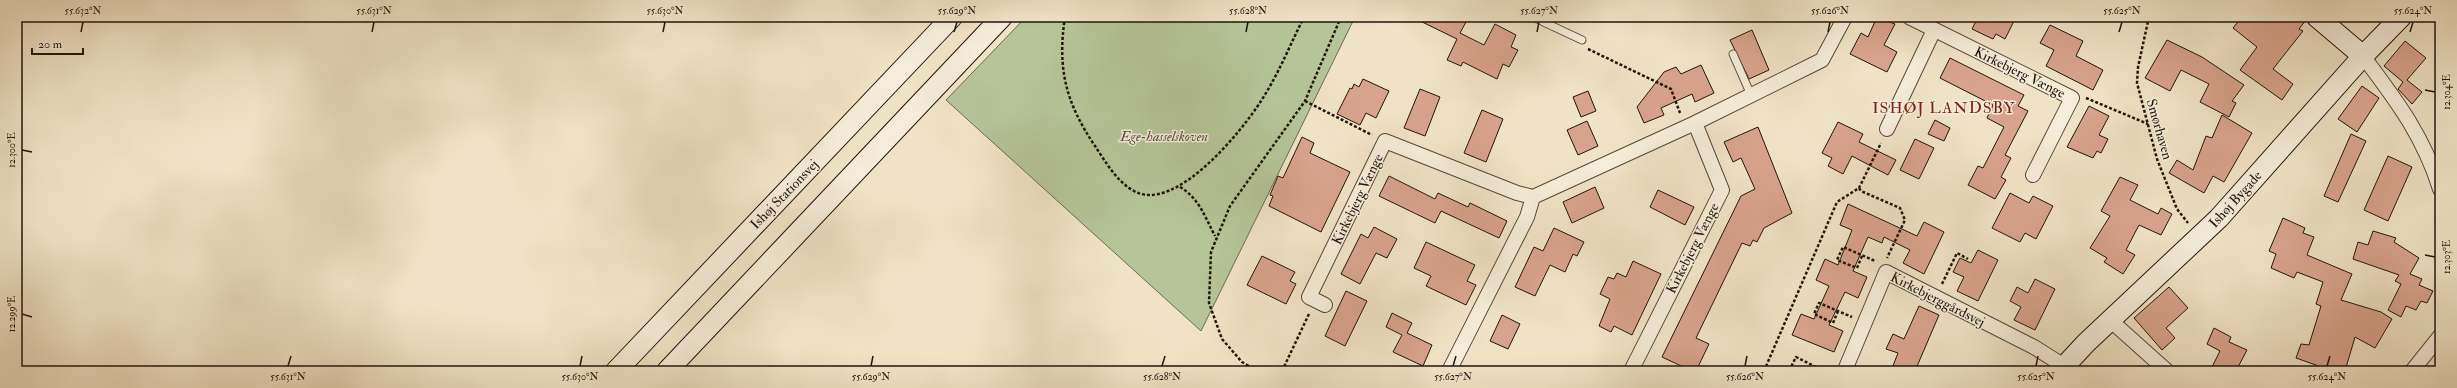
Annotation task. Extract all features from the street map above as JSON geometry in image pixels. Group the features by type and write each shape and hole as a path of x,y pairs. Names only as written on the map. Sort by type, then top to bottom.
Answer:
{"main road":[{"name":"Ishøj Stationsvej","path":"616,371 952,17"},
{"path":"667,371 1002,17"},
{"path":"2317,17 2363,56"},
{"name":"Ishøj Bygade","path":"2062,369 2110,320 2200,236 2363,56 2401,17"}],"street":[{"path":"1449,371 1527,217 1533,197 1690,124 1822,60 1845,17"},
{"name":"Kirkebjerg Vænge","path":"1909,17 2072,98 2032,175"},
{"path":"1887,129 1934,30"},
{"path":"2363,56 2407,115 2427,153 2439,184"},
{"name":"Kirkebjerg Vænge","path":"1631,371 1722,190 1690,124"},
{"name":"Kirkebjerg Vænge","path":"1309,297 1385,141 1517,193 1533,197"},
{"name":"Kirkebjerggårdsvej","path":"1847,371 1845,370 1885,268 1936,297 2034,347 2062,369"},
{"path":"1309,297 1325,304"},
{"path":"2110,320 2167,371"},
{"path":"2412,371 2440,338"}],"lane":[{"path":"1533,17 1582,40"},
{"path":"1733,54 1751,95"}],"path":[{"path":"1065,17 1063,64 1068,99 1081,124 1111,170 1134,191 1153,196 1180,187 1228,145 1261,101 1304,17"},
{"path":"1257,371 1242,362 1222,339 1209,303 1209,266 1215,237 1230,206 1304,101 1341,17"},
{"name":"Smørhaven","path":"2149,17 2138,67 2137,83 2157,159 2177,209 2200,236"},
{"path":"1582,40 1588,48 1671,89 1690,124"},
{"path":"2072,98 2087,98 2148,125"},
{"path":"1304,101 1385,141"},
{"path":"1764,371 1837,202 1859,188 1887,129"},
{"path":"1180,187 1191,194 1198,204 1215,237"},
{"path":"1859,188 1861,191 1900,208 1905,220 1885,268 1862,256 1843,247 1837,260 1857,268 1862,256"},
{"path":"1936,297 1957,253 1968,259"},
{"path":"1282,371 1308,315 1309,297"},
{"path":"1838,311 1833,323 1814,314 1819,303 1838,311 1864,322"},
{"path":"1792,371 1791,368 1796,357 1824,371"},
{"path":"1811,371 1814,366"}],"green space":[{"name":"Ege-hasselskoven","path":"1026,17 1355,17 1201,331 946,100"}],"building":[{"path":"1412,17 1455,17 1466,22 1460,33 1484,45 1495,24 1516,35 1511,47 1518,50 1509,67 1503,64 1497,79 1463,62 1461,66 1447,60 1457,39"},
{"path":"1877,17 1895,24 1884,45 1897,52 1887,72 1850,54 1861,33 1868,37"},
{"path":"1978,17 2016,17 2005,39 1996,34 1993,39 1972,29"},
{"path":"2242,17 2306,17 2306,20 2299,29 2303,31 2273,69 2293,84 2282,100 2240,70 2257,47 2233,28"},
{"path":"2050,25 2083,41 2076,56 2103,70 2093,90 2046,66 2054,50 2040,43"},
{"path":"1752,30 1769,70 1749,79 1730,40"},
{"path":"2167,40 2202,57 2244,85 2232,101 2236,103 2229,117 2200,102 2209,84 2181,70 2170,91 2145,78"},
{"path":"2405,41 2426,58 2407,80 2422,92 2412,104 2398,89 2403,82 2384,66"},
{"path":"1950,58 2024,95 2018,106 2028,111 2005,155 2011,158 2001,177 2006,180 1995,199 1968,185 1978,166 1983,168 2004,127 1987,118 1993,105 1940,78"},
{"path":"1701,65 1714,93 1695,102 1692,94 1661,108 1664,115 1644,123 1637,107 1664,72 1676,67 1681,74"},
{"path":"1363,79 1389,91 1376,118 1366,113 1360,125 1337,114 1350,88 1352,89 1354,84 1359,87"},
{"path":"2362,86 2379,98 2357,132 2338,119"},
{"path":"1420,89 1440,97 1425,136 1404,128"},
{"path":"1588,91 1596,111 1581,117 1573,97"},
{"path":"2089,106 2109,116 2099,135 2108,139 2101,153 2097,151 2093,158 2067,147"},
{"path":"1482,110 1503,119 1486,162 1464,153"},
{"path":"2222,115 2252,133 2224,182 2213,176 2204,193 2169,173 2177,160 2193,170 2206,136 2212,138"},
{"path":"1935,120 1950,128 1944,141 1928,134"},
{"path":"1587,121 1598,146 1578,155 1567,130"},
{"path":"1838,122 1863,134 1859,142 1896,160 1888,175 1852,156 1843,174 1828,166 1832,158 1822,153"},
{"path":"1758,127 1792,213 1764,228 1757,242 1753,240 1750,246 1742,243 1696,338 1709,344 1696,371 1692,371 1662,357 1741,196 1755,189 1741,158 1733,162 1724,142"},
{"path":"2351,134 2366,141 2338,202 2324,196"},
{"path":"1302,137 1314,143 1310,153 1350,172 1321,232 1269,206 1273,196 1270,195 1278,176 1283,178"},
{"path":"1915,139 1934,148 1919,179 1900,170"},
{"path":"2388,156 2412,167 2388,221 2364,210"},
{"path":"1389,176 1435,199 1438,193 1468,207 1470,203 1507,221 1499,238 1441,211 1435,223 1379,196"},
{"path":"2120,177 2138,185 2130,200 2158,214 2161,208 2172,214 2161,235 2139,225 2126,250 2135,255 2123,274 2104,262 2107,258 2090,248 2110,216 2101,211"},
{"path":"1595,187 1604,208 1572,223 1563,202"},
{"path":"1658,190 1694,207 1685,225 1650,207"},
{"path":"2010,193 2029,203 2033,196 2053,206 2036,239 2025,233 2020,242 1992,228"},
{"path":"1848,204 1917,236 1924,222 1944,232 1924,274 1903,263 1910,250 1884,237 1882,243 1868,237 1853,271 1867,277 1858,298 1845,292 1829,325 1843,331 1834,352 1792,335 1801,314 1814,319 1829,286 1816,280 1825,259 1838,265 1852,230 1840,225"},
{"path":"2283,218 2305,228 2303,233 2314,237 2307,255 2352,274 2341,300 2381,312 2392,319 2375,348 2355,337 2345,371 2325,366 2324,368 2296,358 2301,344 2309,345 2321,306 2316,304 2323,282 2297,272 2294,278 2271,268 2276,254 2269,251"},
{"path":"1374,227 1397,239 1387,258 1376,253 1360,284 1341,274 1361,234 1368,238"},
{"path":"1554,228 1584,242 1577,256 1573,254 1565,272 1550,265 1535,296 1515,287 1534,247 1543,251"},
{"path":"2373,231 2396,238 2394,242 2419,258 2410,274 2422,279 2419,285 2433,291 2427,303 2421,301 2416,310 2406,306 2401,317 2388,310 2401,284 2395,281 2399,275 2353,259 2358,242 2368,245"},
{"path":"1426,242 1475,265 1467,281 1476,285 1466,305 1426,286 1431,276 1414,268"},
{"path":"1978,250 1998,260 1978,301 1957,291 1964,277 1953,272 1960,258 1971,263"},
{"path":"1262,256 1295,272 1290,281 1296,284 1286,304 1247,285"},
{"path":"1633,261 1661,274 1632,335 1614,326 1611,332 1599,326 1610,299 1600,294 1608,277 1614,279 1617,273 1626,277"},
{"path":"2035,279 2055,289 2035,330 2014,320 2021,307 2010,301 2017,287 2028,293"},
{"path":"2169,287 2188,308 2166,328 2175,338 2162,350 2134,318"},
{"path":"1346,291 1367,301 1345,346 1325,336"},
{"path":"1919,306 1939,315 1915,371 1891,371 1898,353 1886,349 1893,334 1904,339"},
{"path":"1392,313 1412,323 1407,333 1432,345 1423,366 1393,352 1402,335 1386,327"},
{"path":"1502,315 1520,324 1508,349 1490,341"},
{"path":"2214,328 2231,337 2229,342 2247,350 2236,371 2210,371 2220,351 2207,344"}],"district":[{"name":"ISHØJ LANDSBY","path":"1944,107"}]}
